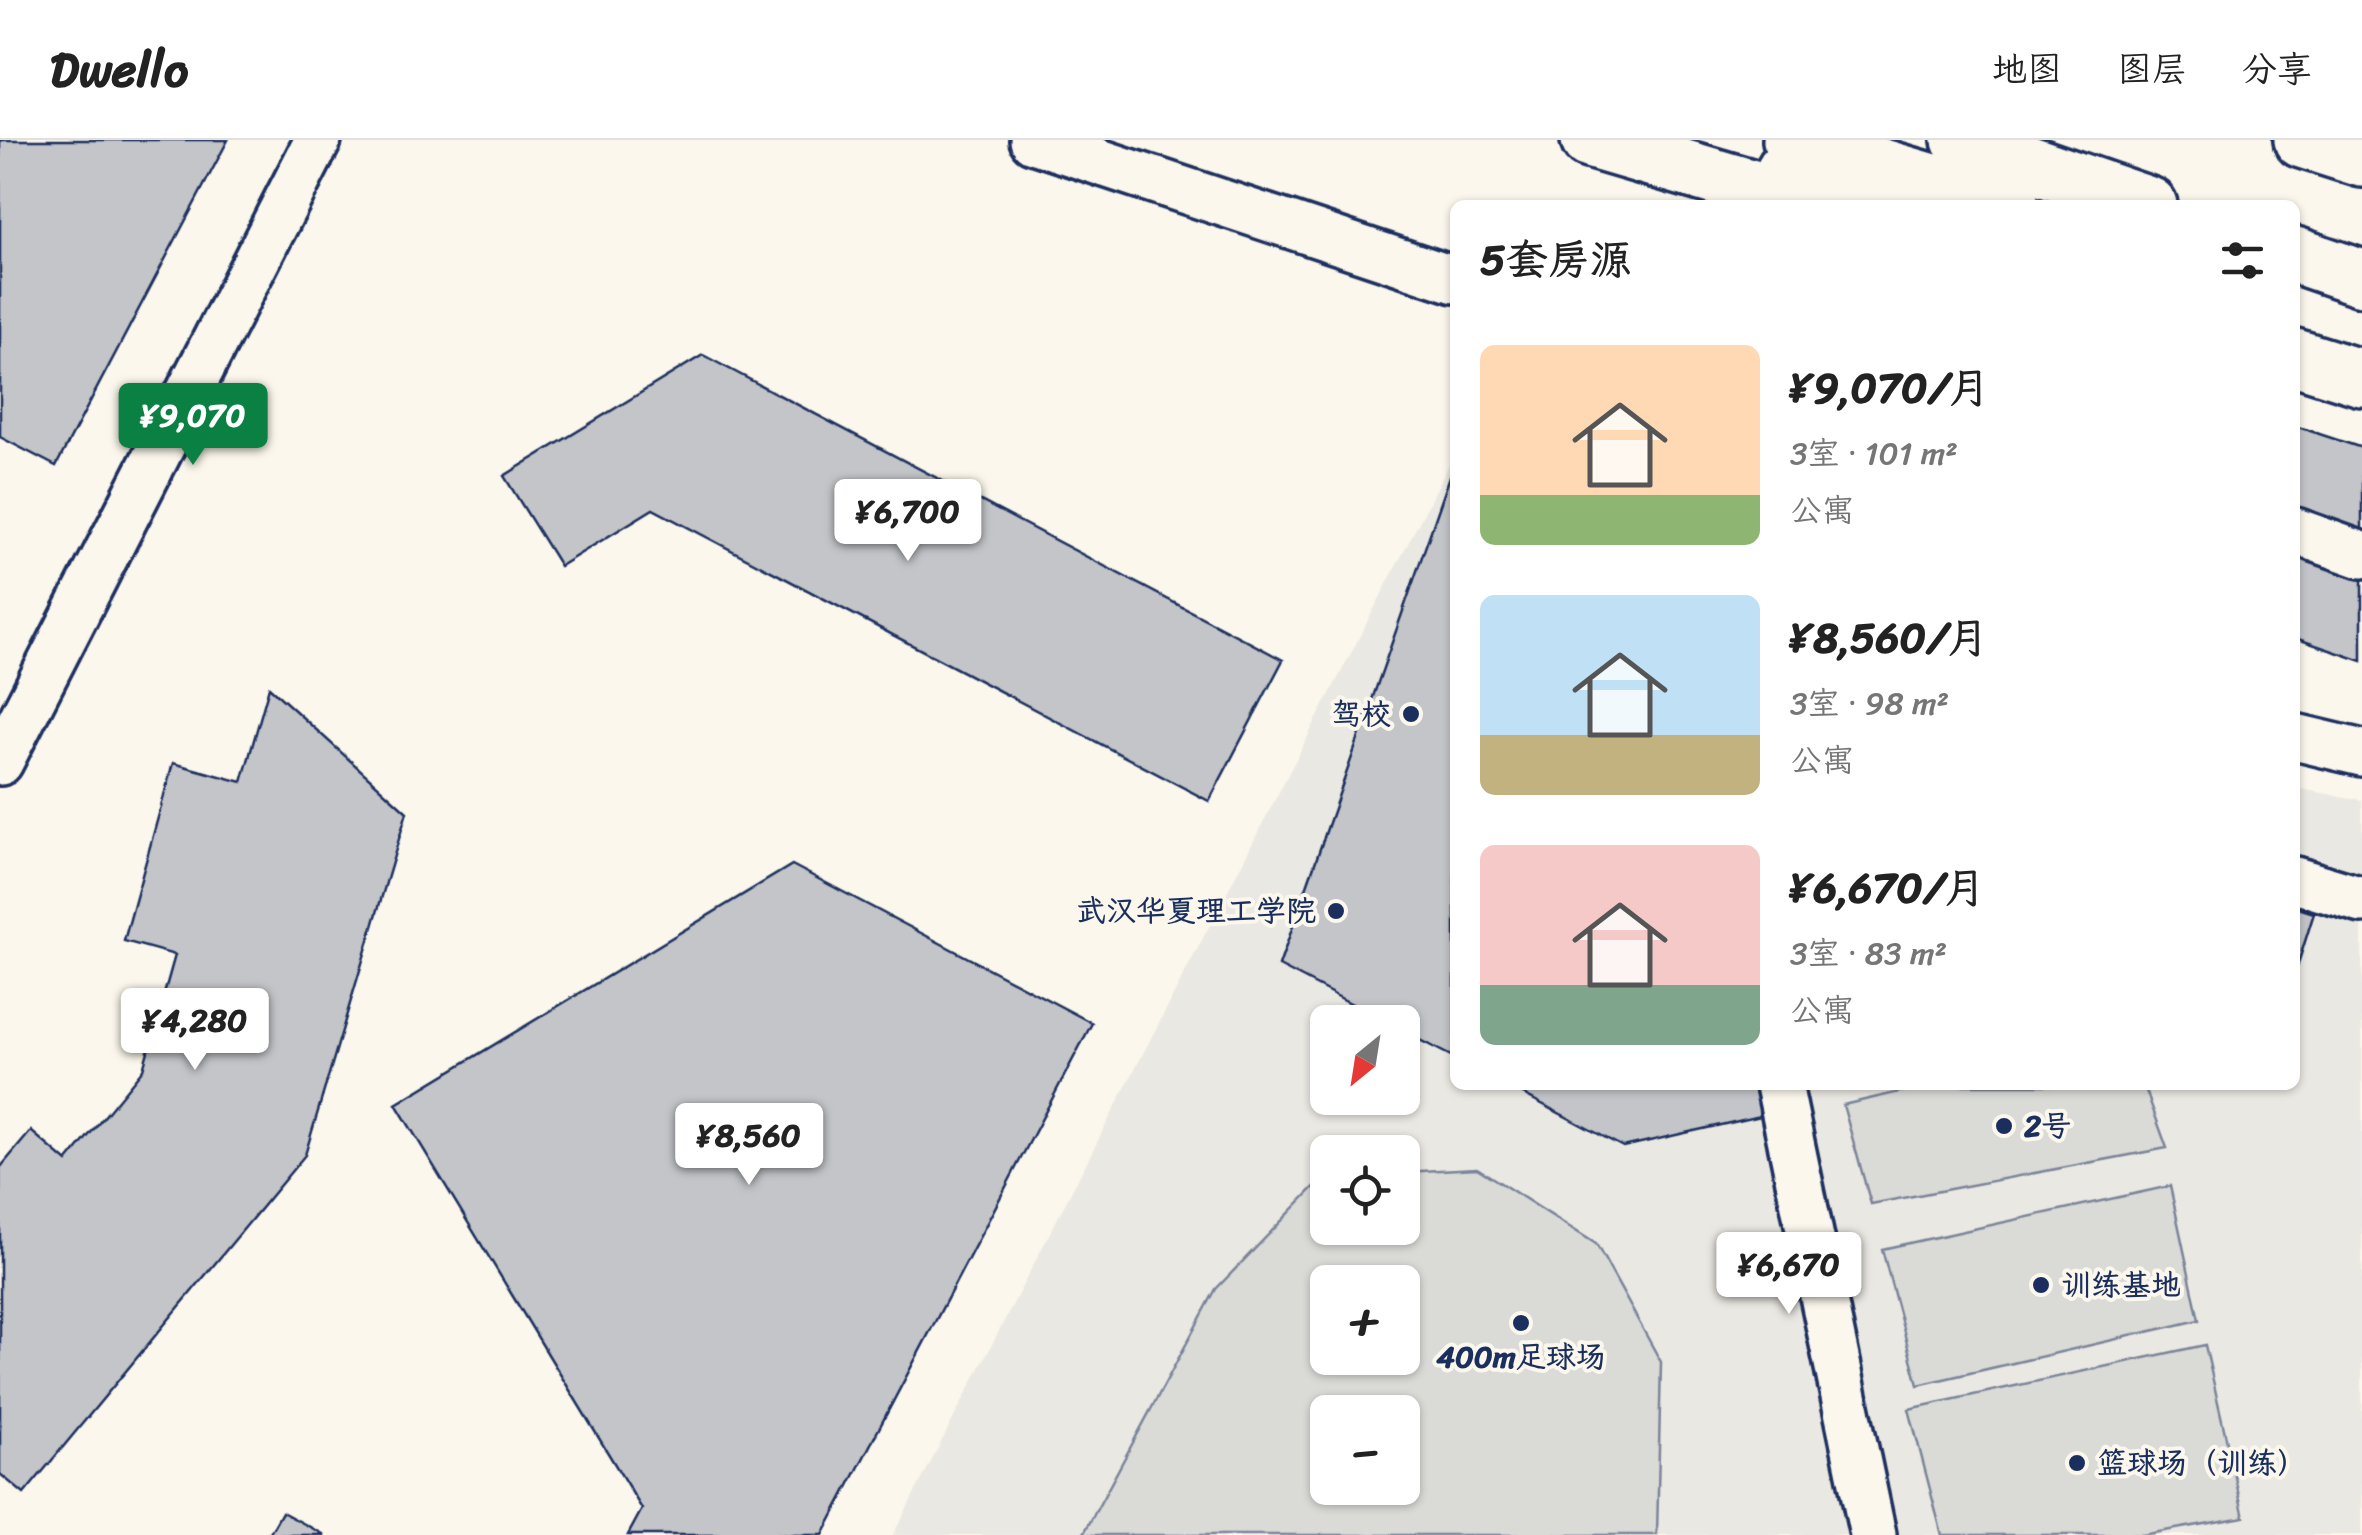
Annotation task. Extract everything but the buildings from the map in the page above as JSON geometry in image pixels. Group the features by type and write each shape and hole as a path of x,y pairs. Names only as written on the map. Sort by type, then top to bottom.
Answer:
{"highway":[{"path":"1588,140 1795,200"},
{"path":"1718,140 1856,200"},
{"path":"1791,140 1994,200"},
{"path":"1960,140 2134,200"},
{"path":"2302,140 2362,159"},
{"path":"2300,257 2362,278"},
{"path":"2300,289 2362,308"},
{"path":"2300,359 2362,378"}],"street":[{"path":"0,762 318,140"},
{"path":"1034,140 1450,278"},
{"path":"2300,534 2362,555"},
{"path":"2300,738 2362,753"},
{"path":"2300,881 2362,900"},
{"path":"1780,1090 1873,1535"}],"shaded area":[{"name":"武汉华夏理工学院","path":"1450,463 1450,1090 2300,1090 2300,789 2362,800 2362,1535 893,1535"},
{"name":"2号","path":"1908,1090 2146,1090 2167,1148 1871,1204 1843,1105"},
{"name":"400m足球场","path":"1477,1168 1596,1244 1661,1362 1657,1535 1083,1535 1216,1289 1310,1192 1310,1245 1420,1245 1420,1171"},
{"name":"训练基地","path":"2170,1186 2199,1320 1918,1385 1882,1249"},
{"name":"篮球场（训练）","path":"2205,1345 2244,1517 2142,1535 1942,1535 1909,1409"}],"place":[{"name":"驾校","path":"1411,714"},
{"name":"武汉华夏理工学院","path":"1336,911"},
{"name":"2号","path":"2004,1126"},
{"name":"训练基地","path":"2041,1285"},
{"name":"400m足球场","path":"1521,1323"},
{"name":"篮球场（训练）","path":"2077,1463"}]}
